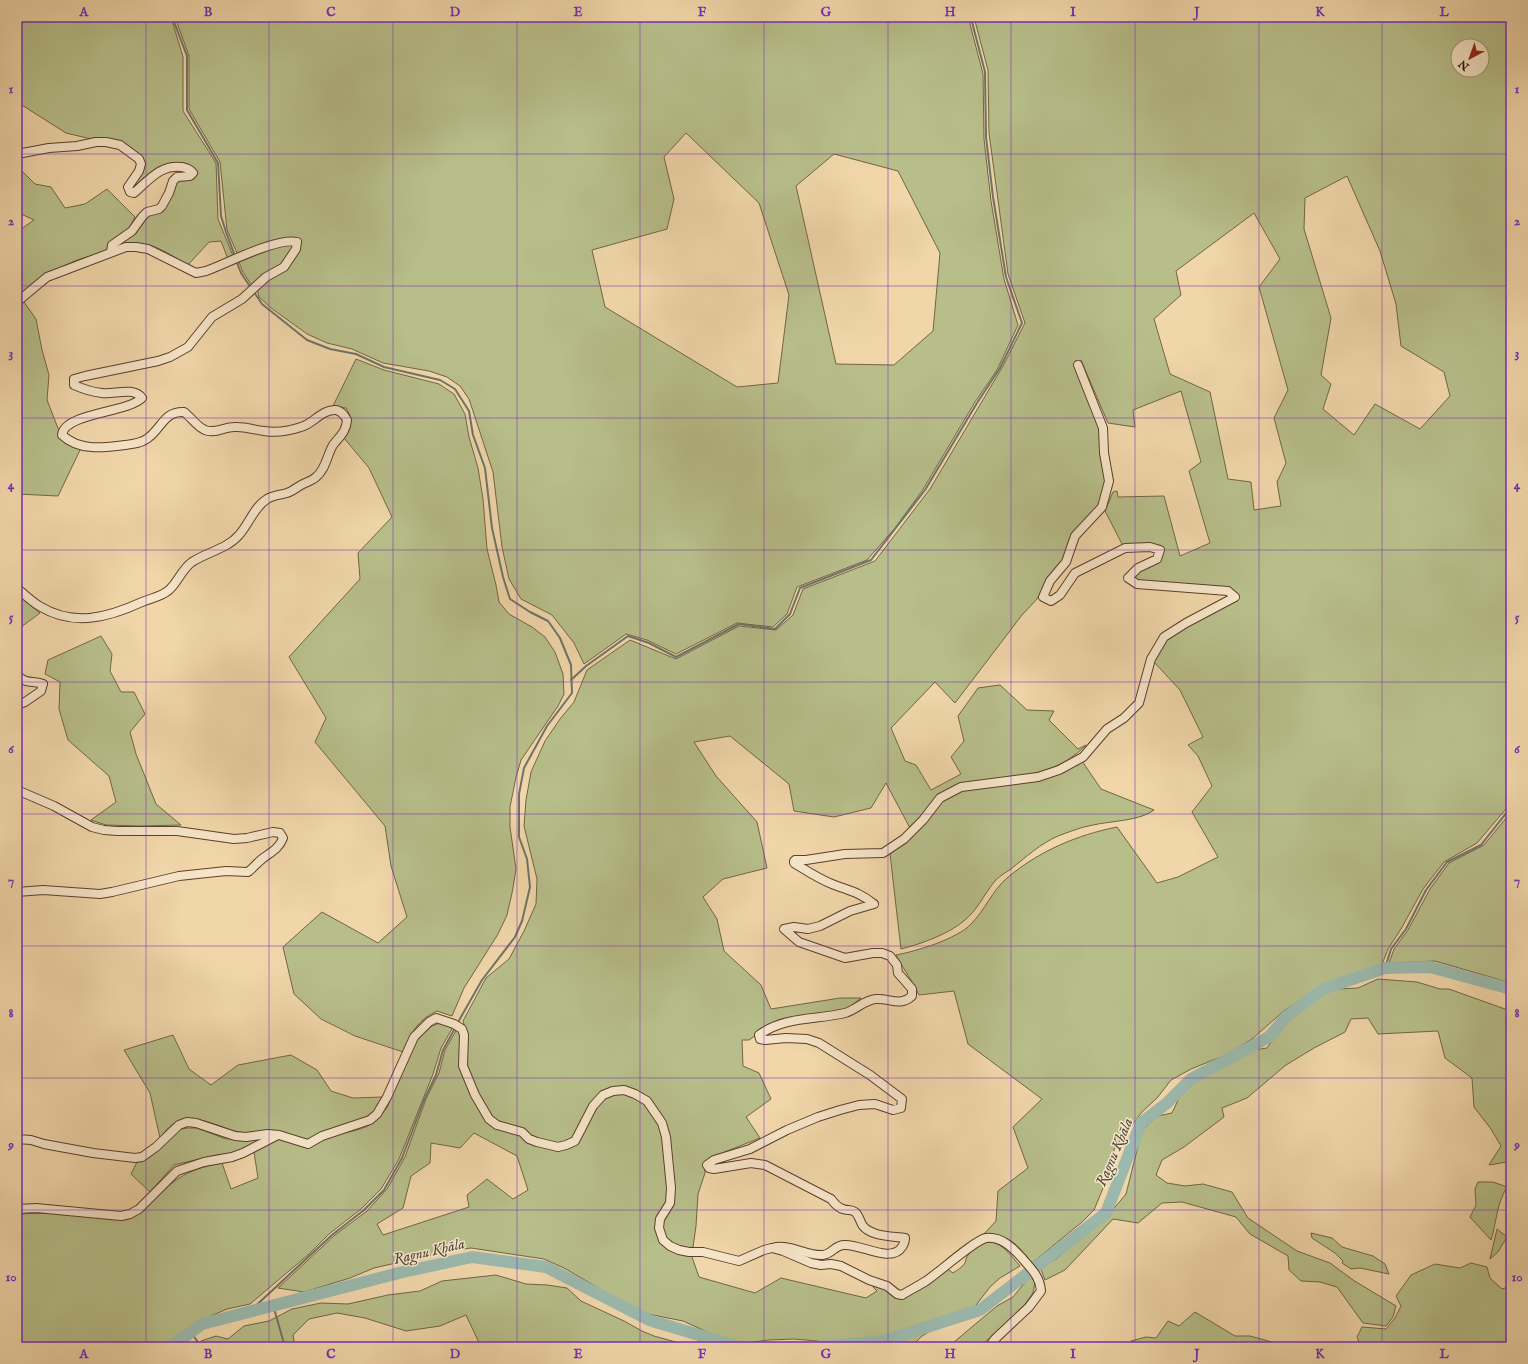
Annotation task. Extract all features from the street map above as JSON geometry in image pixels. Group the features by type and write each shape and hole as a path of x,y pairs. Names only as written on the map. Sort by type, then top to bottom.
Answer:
{"street":[{"path":"17,154 49,148 78,146 96,142 106,142 120,145 139,159 141,164 139,171 128,187 130,192 134,193 154,175 166,168 176,166 186,168 193,173 190,176 177,177 173,181 162,206 159,209 147,212 132,231 112,246 111,252"},
{"path":"17,302 47,276 126,247 148,249 196,273 206,271 266,247 290,240 297,242 296,249 284,267 266,277 242,299 212,317 193,342 180,352 170,358 144,365 112,370 74,379 74,385 83,389 104,394 127,392 140,395 142,398 138,402 130,405 89,416 67,426 63,430 62,434 73,442 94,448 110,448 143,442 150,438 169,415 178,412 184,412 204,430 211,432 234,427 248,427 271,432 292,430 303,427 318,416 336,410 343,414 347,420 347,427 333,446 321,472 316,477 286,493 267,499 260,505 239,536 192,562 170,590 160,597 143,601 118,612 98,617 79,619 56,614 42,608 31,601 17,588"},
{"path":"17,1140 31,1140 44,1144 93,1153 142,1158 179,1125 188,1122 235,1136 246,1137 268,1134 279,1135 308,1144 322,1136 370,1120 377,1114 387,1097 414,1037 429,1022 436,1018 454,1024 462,1029 464,1035 463,1066 475,1095 489,1119 497,1125 522,1132 529,1139 558,1147 575,1141 594,1106 603,1095 613,1091 624,1090 647,1101 656,1112 662,1123 667,1143 671,1188 670,1203 660,1220 659,1228 663,1240 670,1246 689,1252 703,1252 740,1260 764,1250 781,1246 821,1255 828,1254 838,1246 845,1244 870,1251 894,1252 902,1247 906,1238 884,1235 867,1229 856,1213 851,1210 843,1209 831,1199 765,1165 751,1163 714,1169 709,1168 707,1165 714,1160 755,1146 787,1130 818,1117 840,1110 875,1104 893,1110 901,1108 902,1099 892,1091 870,1075 819,1043 807,1039 760,1039 759,1035 782,1023 847,1012 868,1001 877,999 901,1002 906,1001 912,996 912,989 898,973 897,965 890,956 882,953 873,953 845,958 840,957 798,942 784,929 794,927 808,929 820,926 850,911 874,904 862,895 818,878 794,862 795,860 806,860 845,854 883,853 904,839 923,820 940,798 961,787 1038,777 1059,770 1083,757 1107,728 1124,718 1139,703 1151,659 1164,637 1236,597 1228,591 1137,584 1128,578 1138,568 1158,559 1160,550 1150,546 1125,548 1076,573 1060,595 1051,601 1043,597 1050,581 1066,562 1076,536 1102,507 1109,481 1104,453 1103,428 1078,365"},
{"path":"17,675 26,682 43,684 42,691 25,702 17,705"},
{"path":"17,790 54,806 92,826 104,830 177,831 234,839 247,838 273,832 280,833 283,838 277,849 262,859 248,872 226,871 179,876 100,894 43,890 17,892"},
{"path":"17,1209 36,1208 121,1216 130,1214 147,1202 177,1171 204,1162 232,1157 279,1135"},
{"path":"772,1248 811,1263 841,1266 869,1280 887,1286 897,1294 902,1295 925,1281 985,1238 1004,1242 1011,1246 1037,1275 1040,1282 1041,1291 1029,1307 995,1340 990,1347"}],"green space":[{"path":"17,17 171,17 183,57 183,111 216,163 218,219 234,258 228,259 221,241 209,242 188,265 160,249 148,245 135,244 114,249 147,216 152,215 175,182 194,173 171,164 135,190 130,189 141,170 136,154 91,139 66,133 17,102"},
{"path":"175,17 971,17 970,24 983,74 984,139 991,201 1004,279 1018,325 997,370 975,402 922,491 895,528 867,560 797,587 787,614 773,627 737,623 676,654 647,640 626,634 584,664 574,643 552,615 521,599 509,579 502,547 493,472 469,399 460,386 447,377 429,371 383,363 352,349 327,343 307,334 271,308 259,297 257,288 280,272 297,238 266,243 237,253 227,230 220,162 189,109 189,56","holes":["686,133 759,203 789,295 778,383 737,387 605,307 592,250 667,229 674,199 664,157","834,154 898,171 940,253 933,331 894,365 836,364 796,186"]},
{"path":"976,17 1511,17 1511,803 1477,843 1444,862 1423,889 1388,949 1381,967 1341,978 1317,990 1285,1010 1252,1039 1228,1054 1191,1069 1171,1080 1157,1098 1142,1112 1114,1149 1113,1164 1094,1210 1082,1222 1032,1263 1012,1242 1000,1237 983,1235 996,1221 998,1191 1028,1168 1013,1127 1042,1099 968,1044 954,991 919,995 896,955 936,944 956,935 976,919 1002,883 1019,868 1059,845 1102,830 1117,827 1157,883 1178,877 1218,857 1192,812 1212,786 1198,756 1188,745 1203,737 1180,690 1154,662 1167,640 1188,625 1239,598 1229,588 1137,582 1132,578 1162,549 1123,546 1105,511 1113,492 1117,491 1118,497 1164,496 1180,556 1210,543 1189,471 1201,462 1181,391 1133,410 1135,427 1108,423 1081,360 1075,364 1101,430 1100,455 1106,482 1101,507 1074,535 1063,560 1047,581 1037,599 1022,615 955,703 935,682 891,728 905,761 916,765 931,790 961,774 951,757 964,741 958,716 978,688 1000,685 1027,710 1054,711 1049,720 1078,749 1086,745 1069,759 1051,768 1032,774 974,783 955,788 937,797 911,830 886,783 871,808 834,817 794,811 789,784 730,736 694,742 716,776 757,822 767,868 723,879 703,897 717,919 724,951 761,985 771,1009 840,998 861,998 846,1010 782,1019 749,1040 742,1040 743,1066 759,1073 771,1099 746,1117 760,1138 712,1157 704,1163 705,1173 698,1194 693,1247 687,1248 677,1246 668,1241 663,1232 662,1223 672,1204 666,1128 634,1091 601,1095 582,1126 570,1140 549,1143 531,1137 495,1118 484,1105 466,1065 464,1055 465,1031 463,1021 486,978 509,959 536,904 537,879 524,826 526,800 531,772 545,741 574,702 587,670 630,640 676,659 739,626 776,630 793,615 803,589 875,561 930,489 1003,366 1025,323 1008,274 989,133 988,70 975,21","holes":["1347,176 1380,251 1396,304 1401,346 1444,372 1450,396 1420,429 1375,404 1354,435 1323,409 1331,384 1321,375 1331,318 1304,229 1305,198","1254,213 1280,259 1259,287 1288,390 1274,418 1286,463 1277,482 1281,506 1254,510 1251,482 1228,479 1210,392 1170,374 1154,319 1181,295 1176,271"]},
{"path":"19,168 35,184 51,187 65,208 85,204 107,189 135,217 129,230 108,244 107,251 77,260 55,270 17,298 17,232 34,220 17,212 17,170"},
{"path":"294,244 290,255 282,265 267,272 252,286 243,272 238,260 268,248"},
{"path":"24,302 36,319 49,375 47,400 61,436 81,448 58,496 17,494 17,305"},
{"path":"356,359 384,370 439,384 454,394 465,414 469,437 478,468 483,499 487,549 499,602 509,614 532,627 545,637 555,652 563,674 564,694 558,706 521,760 516,777 510,807 510,827 516,869 507,915 498,934 464,988 452,1016 437,1011 425,1018 412,1033 403,1052 355,1036 321,1019 294,994 283,947 322,912 378,943 407,917 391,866 385,826 315,742 326,718 289,657 360,579 358,553 392,517 369,468 344,438 351,423 350,416 346,408 333,406"},
{"path":"17,594 40,613 17,630"},
{"path":"101,636 112,654 110,671 121,692 134,692 145,714 130,732 136,754 156,804 181,825 106,825 91,820 116,802 109,776 68,740 59,709 60,682 45,674 48,660"},
{"path":"1082,761 1101,789 1154,810 1148,814 1133,819 1084,827 1051,839 998,878 973,912 965,920 951,930 934,938 901,949 890,854 906,841 941,800 962,789 1013,783"},
{"path":"1511,812 1511,983 1435,961 1389,963 1394,949 1408,930 1430,889 1449,863 1484,845"},
{"path":"1378,979 1417,982 1440,989 1449,989 1505,1009 1511,1009 1511,1164 1507,1162 1489,1165 1501,1146 1491,1129 1474,1107 1472,1078 1445,1058 1438,1031 1378,1034 1368,1018 1351,1019 1345,1032 1286,1065 1247,1098 1222,1108 1224,1117 1184,1147 1162,1160 1156,1175 1167,1183 1185,1186 1203,1184 1232,1192 1248,1218 1297,1251 1330,1263 1353,1280 1396,1306 1393,1317 1386,1326 1363,1323 1337,1287 1320,1282 1301,1281 1289,1270 1288,1256 1250,1234 1236,1217 1182,1202 1162,1203 1138,1223 1113,1219 1065,1270 1045,1280 1040,1267 1056,1259 1110,1213 1126,1194 1142,1130 1158,1116 1172,1113 1180,1096 1197,1081 1253,1050 1267,1048 1289,1017 1323,993 1339,989 1358,988"},
{"path":"440,1023 453,1027 441,1048 433,1074 399,1159 381,1189 361,1209 329,1234 309,1254 250,1304 227,1309 204,1319 188,1328 165,1347 17,1347 17,1214 65,1214 123,1220 140,1212 180,1177 203,1167 222,1163 231,1189 258,1178 254,1152 279,1138 303,1147 311,1146 332,1136 368,1126 378,1118 387,1108 413,1043 421,1034 432,1026"},
{"path":"457,1029 461,1033 461,1067 499,1129 567,1148 604,1098 614,1094 625,1094 637,1098 648,1105 660,1126 667,1156 668,1203 663,1212 660,1238 691,1254 699,1277 755,1293 781,1278 866,1298 877,1291 873,1287 874,1284 897,1296 905,1298 946,1268 953,1273 963,1266 968,1255 976,1247 984,1243 990,1242 1003,1247 1020,1266 1000,1278 990,1287 973,1309 955,1316 922,1336 911,1347 850,1347 817,1341 794,1339 746,1343 725,1340 683,1321 648,1314 633,1308 564,1268 544,1259 471,1248 449,1251 374,1268 350,1278 304,1292 278,1288 335,1235 367,1211 387,1189 405,1157 426,1099 439,1073 445,1050","holes":["474,1133 517,1156 528,1190 513,1199 487,1179 467,1195 469,1207 383,1235 377,1224 403,1208 411,1176 430,1163 431,1143 460,1148"]},
{"path":"173,1035 189,1069 211,1085 238,1065 291,1055 317,1070 331,1091 353,1098 382,1097 374,1111 366,1117 307,1141 239,1132 197,1119 180,1120 168,1128 160,1138 150,1093 124,1050"},
{"path":"197,1128 226,1139 268,1136 256,1144 230,1154 216,1155 174,1165 150,1192 131,1174 137,1162 147,1159 159,1150 177,1130"},
{"path":"1478,1182 1493,1182 1507,1187 1501,1200 1491,1240 1470,1217 1476,1205 1475,1189"},
{"path":"1497,1229 1507,1237 1498,1252 1490,1259"},
{"path":"1311,1233 1332,1238 1342,1247 1373,1256 1385,1264 1389,1274 1360,1268 1351,1269 1342,1263 1343,1261 1335,1253 1312,1238"},
{"path":"1471,1263 1487,1267 1490,1278 1502,1289 1511,1286 1511,1347 1361,1347 1357,1337 1362,1327 1386,1329 1395,1318 1401,1306 1396,1296 1411,1275 1435,1264 1460,1268"},
{"path":"496,1275 526,1284 567,1288 581,1301 642,1331 654,1336 694,1347 481,1347 466,1315 440,1326 406,1331 365,1318 337,1313 309,1319 293,1335 295,1347 204,1347 201,1341 216,1336 228,1339 244,1326 269,1321 292,1309 321,1303 348,1304 388,1295 420,1291 442,1281"},
{"path":"1030,1276 1035,1282 1033,1293 1020,1311 985,1342 985,1347 948,1347 997,1306 1013,1297"},
{"path":"1195,1312 1235,1336 1250,1336 1272,1342 1282,1347 1142,1347 1131,1341 1146,1337 1156,1338 1168,1321 1179,1326"}],"waterway":[{"path":"571,680 586,666 628,636 649,643 676,657 739,624 775,629 790,614 800,588 871,560 925,490 977,403 1000,368 1022,323 1006,277 993,197 986,137 985,72 972,22 973,17"},
{"path":"173,19 187,56 187,110 218,163 221,216 235,256"},
{"path":"236,260 241,273 251,288"},
{"path":"254,292 262,304 307,340 330,349 356,354 384,367 440,380 455,389 469,411 473,435 485,468 492,528 503,577 510,599 530,612 548,621 560,638 571,665 572,693 547,726 524,768 519,794 519,837 527,859 530,887 522,921 515,937 482,980 457,1024"},
{"path":"1385,968 1391,949 1406,929 1426,890 1447,862 1481,845 1511,807"},
{"name":"Ragnu Khāla","path":"817,1347 883,1341 980,1310 1106,1213 1141,1123 1167,1103 1191,1079 1269,1037 1287,1016 1323,989 1385,968 1430,967 1511,989"},
{"path":"250,1311 332,1235 364,1210 384,1190 402,1158 424,1100 436,1075 443,1050 455,1028"},
{"name":"Ragnu Khāla","path":"171,1347 202,1324 403,1272 472,1257 546,1267 649,1320 739,1347"},
{"path":"273,1305 285,1347"},
{"path":"191,1332 201,1347"},
{"path":"698,1347 700,1335"},
{"name":"Ragnu Khāla","path":"883,1341 884,1347"}]}
